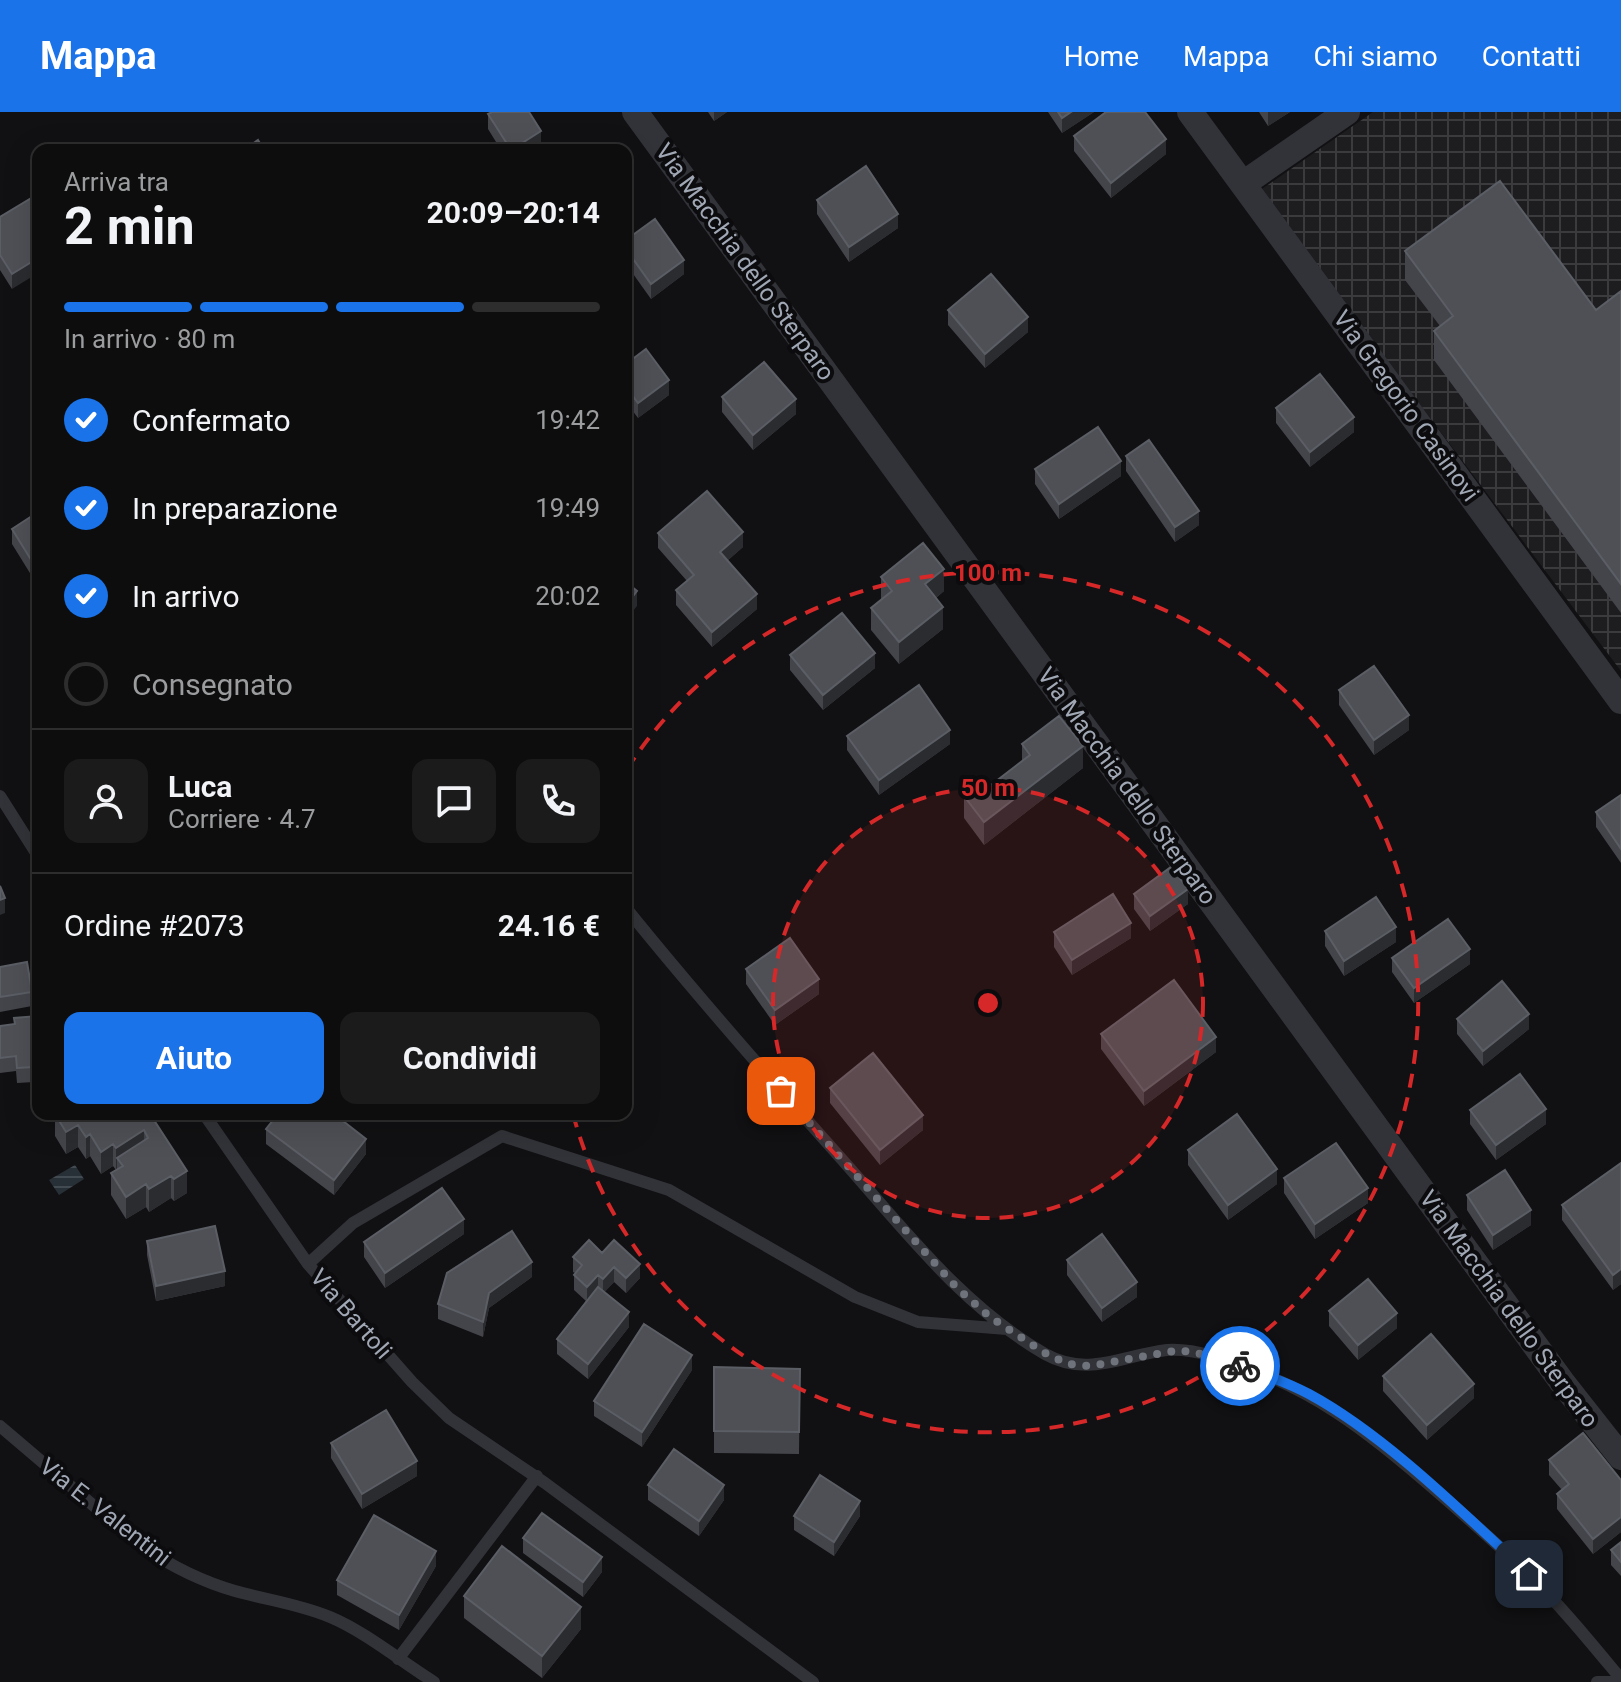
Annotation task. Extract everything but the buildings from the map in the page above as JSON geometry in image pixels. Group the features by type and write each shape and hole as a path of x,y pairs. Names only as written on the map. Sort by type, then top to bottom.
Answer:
{"street":[{"name":"Via Macchia dello Sterparo","path":"635,112 1524,1331 1621,1457"},
{"name":"Via Gregorio Casinovi","path":"1190,112 1621,701"},
{"path":"1243,184 1347,112"}],"lane":[{"path":"0,796 32,847"},
{"path":"632,915 701,1000 942,1273 973,1303 1045,1353 1068,1364 1090,1366 1167,1350 1190,1351 1275,1379 1316,1398 1393,1453 1507,1554 1561,1609 1621,1679"},
{"name":"Via Bartoli","path":"208,1120 308,1264 412,1382 449,1418 537,1476 813,1682"},
{"path":"308,1264 353,1223 502,1136 669,1190 855,1297 918,1322 1008,1329"},
{"name":"Via E. Valentini","path":"0,1426 141,1546 187,1575 233,1591 329,1616 434,1682"},
{"path":"398,1659 537,1476"},
{"path":"1597,1682 1616,1682"}],"shaded area":[{"path":"1373,112 1621,112 1621,671 1259,191"},
{"path":"75,1165 84,1179 59,1195 49,1180"}],"way so far":[{"path":"781,1091 957,1288 990,1317 1045,1353 1068,1364 1090,1366 1179,1350 1212,1356 1240,1366"}],"route":[{"path":"1240,1366 1292,1386 1339,1412 1393,1453 1529,1574"}]}
